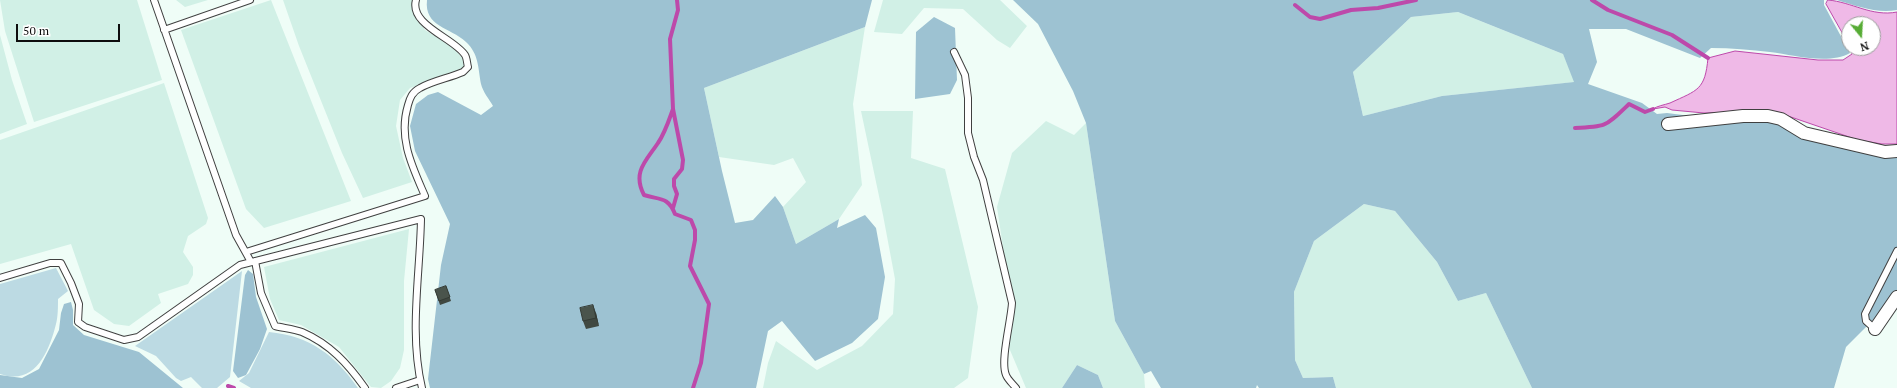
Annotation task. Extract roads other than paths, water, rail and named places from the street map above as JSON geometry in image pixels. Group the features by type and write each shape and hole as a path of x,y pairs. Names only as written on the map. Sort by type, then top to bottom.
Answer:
{"street":[{"path":"1668,124 1743,116 1768,116 1781,119 1804,133 1885,152 1897,151"},
{"path":"1875,329 1897,297"}],"lane":[{"path":"154,0 236,236 253,261 261,293 274,326 302,332 328,347 348,365 364,388"},
{"path":"164,30 250,0"},
{"path":"246,252 425,196 408,157 404,134 405,114 410,96 419,89 463,72 468,67 465,56 460,50 433,30 417,14 416,0"},
{"path":"954,52 965,75 968,98 968,133 974,157 983,180 1012,303 1011,324 1004,358 1006,375 1016,388"},
{"path":"0,278 50,263 61,263 79,304 78,322 85,327 124,340 138,337 240,265 421,219 420,257 416,294 420,380 422,388"},
{"path":"1875,329 1866,321 1865,314 1897,251"},
{"path":"396,388 420,380"}],"waterway":[{"path":"673,208 677,194 674,186 674,179 682,169 683,160 673,109 670,39 678,10 677,0"},
{"path":"1295,5 1310,17 1320,19 1351,10 1378,8 1416,0"},
{"path":"1592,0 1608,10 1672,35 1708,58"},
{"path":"1575,128 1594,127 1605,124 1629,104 1645,112 1653,109"},
{"path":"673,109 663,135 642,167 639,180 644,195 666,201 675,214 691,220 695,230 695,240 690,266 709,304 701,363 693,388"},
{"path":"228,386 234,388"}]}
